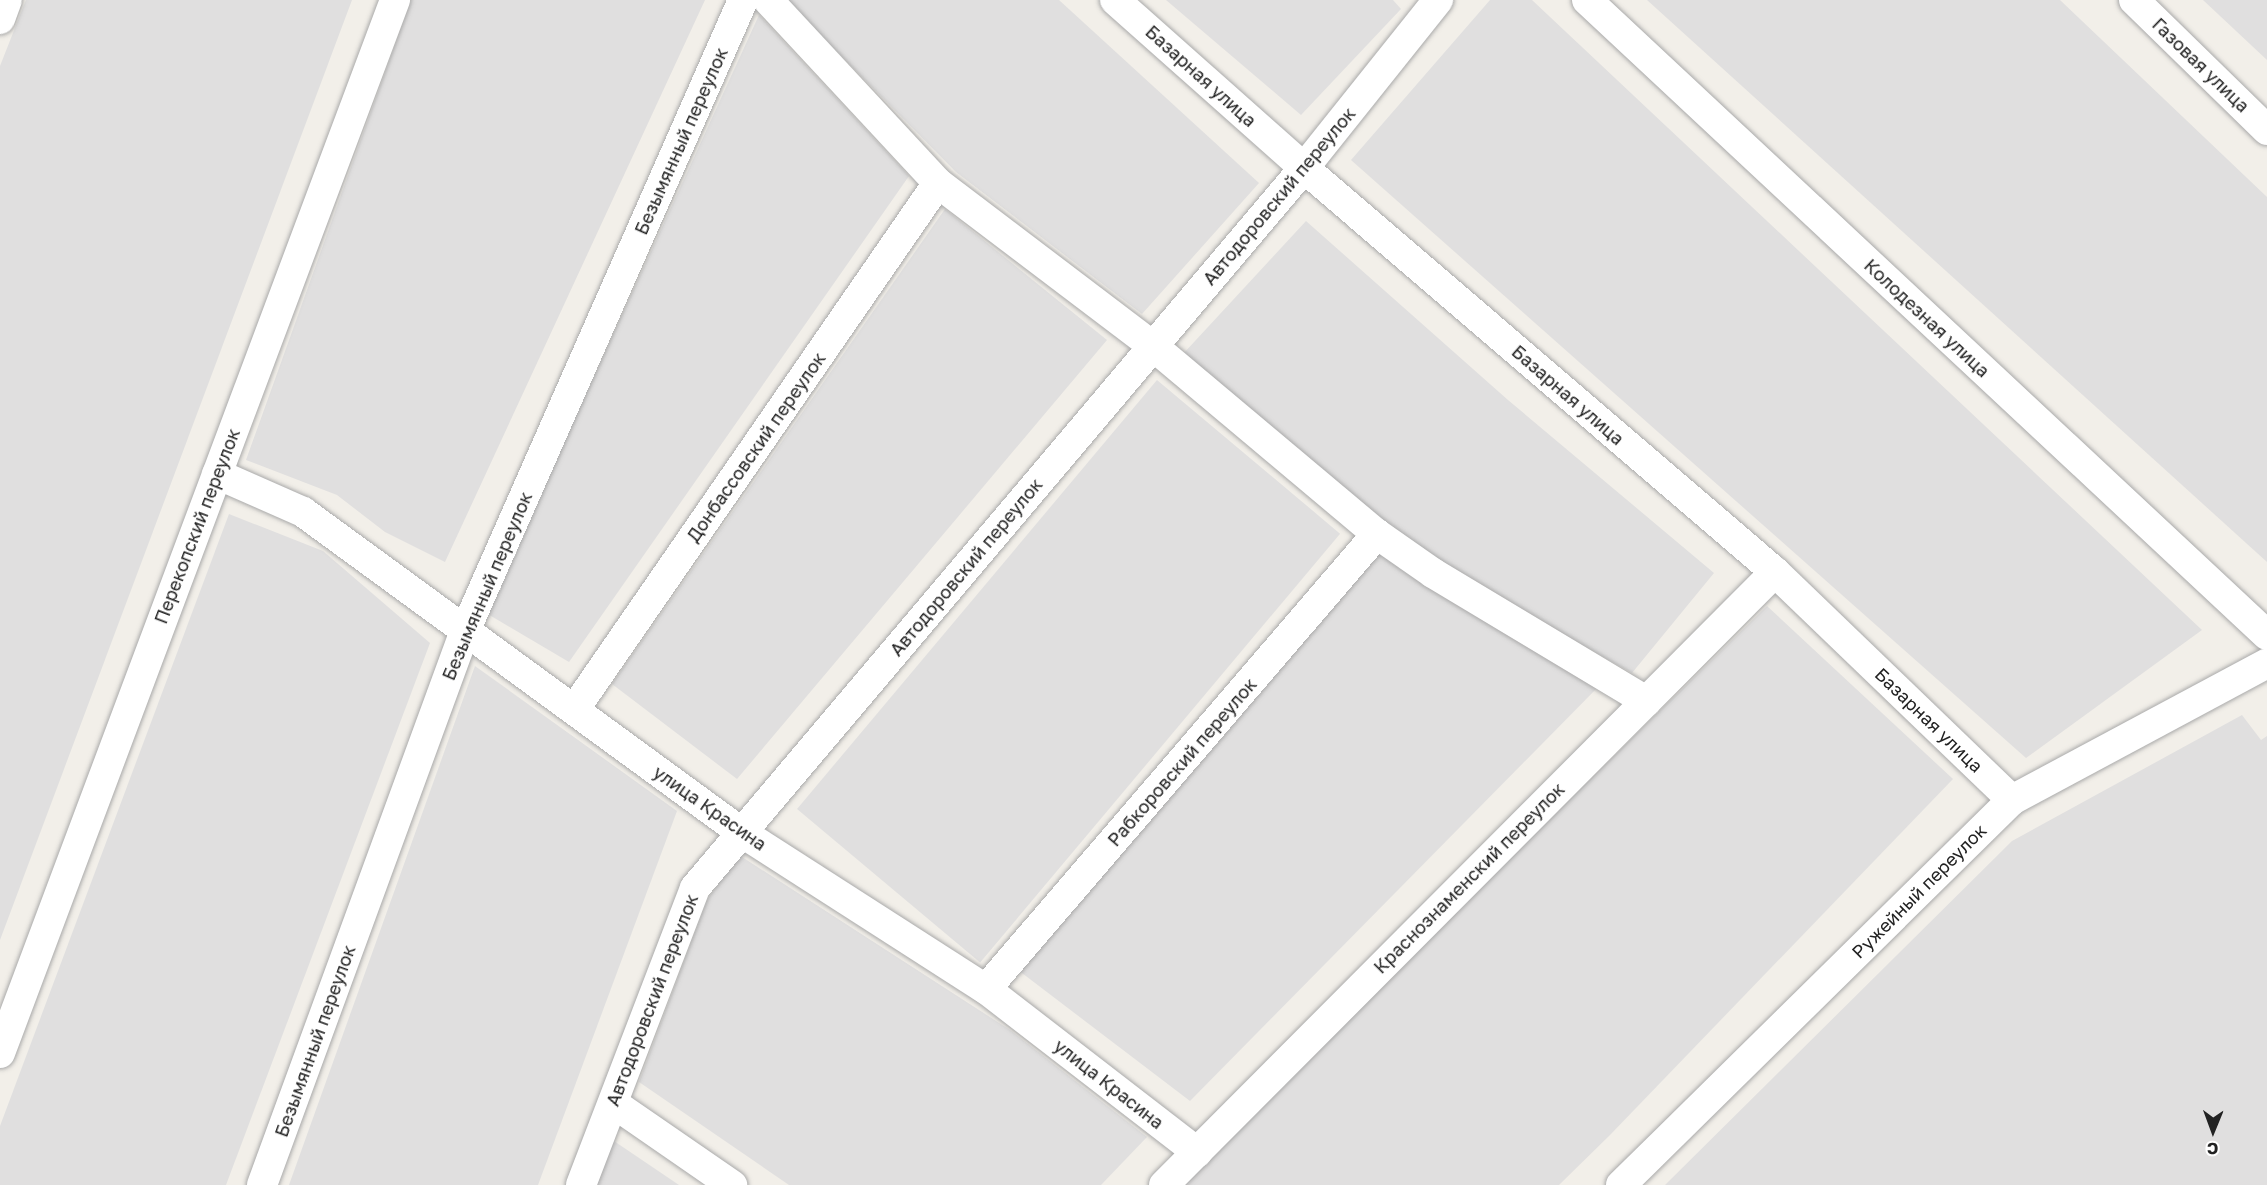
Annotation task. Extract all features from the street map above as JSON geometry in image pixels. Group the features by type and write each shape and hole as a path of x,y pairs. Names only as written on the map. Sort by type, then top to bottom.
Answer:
{"street":[{"path":"0,19 7,0"},
{"name":"Перекопский переулок","path":"0,1053 394,0"},
{"name":"Безымянный переулок","path":"262,1185 465,631 742,0"},
{"path":"768,0 938,183 1154,347 1377,534 1433,573 1646,701"},
{"name":"Базарная улица","path":"1115,0 1304,168 1775,572 2012,800"},
{"name":"Автодоровский переулок","path":"581,1185 695,888 1304,168 1438,0"},
{"name":"Колодезная улица","path":"1587,0 2267,635"},
{"name":"Газовая улица","path":"2134,0 2267,130"},
{"name":"Донбассовский переулок","path":"574,710 938,183"},
{"name":"улица Красина","path":"217,474 303,512 741,832 986,989 1197,1152"},
{"name":"Рабкоровский переулок","path":"986,989 1377,534"},
{"name":"Краснознаменский переулок","path":"1164,1185 1775,572"},
{"name":"Ружейный переулок","path":"1621,1185 2012,800 2267,663"},
{"path":"612,1103 732,1185"}],"shaded area":[{"path":"26,0 352,0 0,940 0,66"},
{"path":"411,0 705,0 445,562 385,532 337,495 246,460"},
{"path":"786,0 1059,0 1259,183 1142,314 956,172"},
{"path":"1166,0 1393,0 1401,9 1301,115"},
{"path":"1490,0 1532,0 2202,630 2026,758 1351,160"},
{"path":"1647,0 2060,0 2267,197 2267,562"},
{"path":"2203,0 2267,0 2267,60"},
{"path":"759,15 909,176 569,662 486,613"},
{"path":"945,209 1107,340 737,779 612,684"},
{"path":"1306,221 1508,400 1714,573 1632,673 1501,600 1349,499 1183,354"},
{"path":"1157,380 1340,534 980,963 797,809"},
{"path":"229,514 323,551 430,643 226,1185 0,1185 0,1126"},
{"path":"1381,548 1602,683 1190,1101 1018,970"},
{"path":"1767,606 1953,779 1610,1135 1559,1185 1185,1185 1285,1078"},
{"path":"475,666 677,811 538,1185 289,1185"},
{"path":"2242,715 2261,740 2267,736 2267,1185 1665,1185 2012,841"},
{"path":"739,855 1010,1030 1147,1137 1101,1185 789,1185 639,1082 707,900"},
{"path":"611,1139 679,1185 593,1185"}]}
